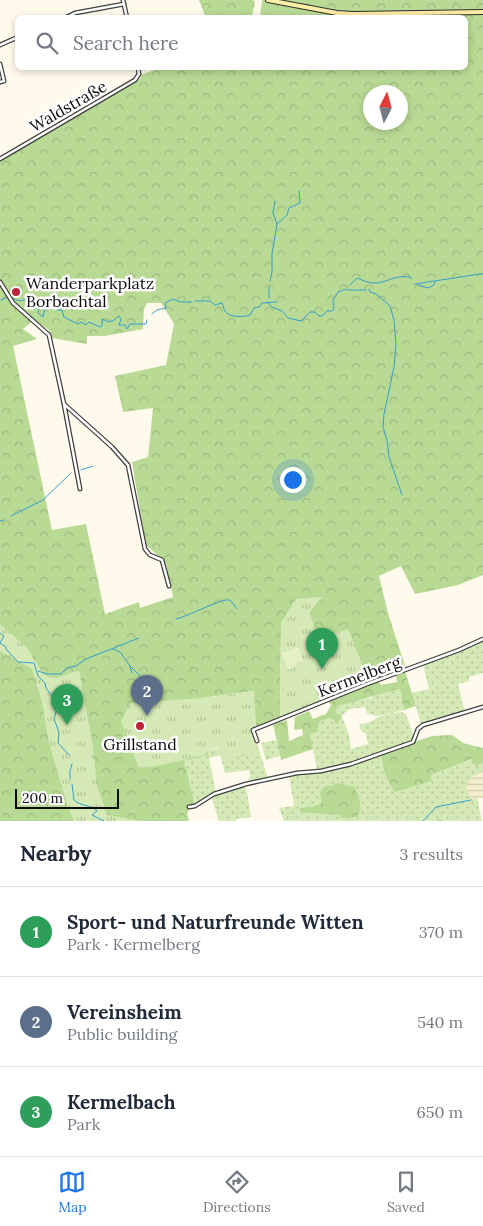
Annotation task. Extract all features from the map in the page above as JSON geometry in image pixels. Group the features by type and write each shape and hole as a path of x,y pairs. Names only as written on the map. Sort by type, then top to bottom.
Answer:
{"main road":[{"path":"268,0 337,13 354,14 483,12"}],"street":[{"path":"71,15 124,2 126,15"},
{"path":"0,45 15,38"},
{"path":"0,64 4,81 0,82"},
{"name":"Waldstraße","path":"0,159 135,80 139,74 138,70"},
{"path":"0,282 16,306 49,335 80,489"},
{"path":"64,404 112,446 128,465 145,549 150,555 162,560 169,586"},
{"name":"Kermelberg","path":"257,741 253,730 483,639"},
{"path":"189,807 195,806 214,794 246,784 297,773 321,771 358,761 412,742 418,729 423,725 483,707"}],"shaded area":[{"path":"483,772 483,798 471,799 465,787 473,776"}],"green space":[{"path":"199,0 255,1 252,15 205,15"},
{"path":"262,0 483,0 483,575 458,585 415,594 401,566 379,576 388,613 406,669 367,682 359,656 318,639 309,612 322,597 281,623 280,718 256,727 253,691 202,698 121,721 130,740 206,751 219,748 207,751 208,755 184,761 194,802 187,813 189,821 0,821 0,161 141,78 141,75 154,70 468,70 468,15 260,15","holes":["147,303 161,303 174,324 166,365 115,376 123,412 153,408 148,457 132,462 146,545 166,563 173,597 140,608 139,602 105,614 86,524 52,530 13,346 37,339 23,329 34,320 49,330 52,338 87,344 87,336 105,336 143,329 144,309"]},
{"path":"322,597 309,612 318,639 348,629 367,682 280,718 281,623 296,599"},
{"path":"0,624 28,649 43,674 57,678 79,670 93,747 97,786 107,815 141,821 74,821 49,743 42,702 32,669 0,651"},
{"path":"483,641 483,673 469,677 469,681 458,684 465,713 421,724 412,693 429,689 423,665"},
{"path":"298,647 303,661 295,663 296,666 288,670 281,653"},
{"path":"405,671 416,706 404,710 400,689 337,706 336,713 342,716 337,724 330,718 321,721 317,727 318,732 310,734 313,749 281,760 273,724 287,720 289,741 303,735 302,729 294,730 295,717 309,711 313,719 326,714 331,705 329,702 378,681 381,685 397,682 396,675"},
{"path":"400,689 404,710 378,716 367,714 366,707 349,709 342,716 349,735 351,749 368,744 366,734 361,731 359,724 368,723 384,715 401,712 406,714 413,735 411,741 351,763 317,770 310,734 318,732 317,727 321,721 330,718 334,723 337,706"},
{"path":"254,691 256,727 251,730 258,746 253,753 228,760 220,755 218,747 206,751 205,755 157,766 139,768 121,721 131,703 202,698"},
{"path":"452,735 463,743 483,748 483,763 475,767 472,759 431,775 432,781 395,792 385,773 381,753 432,736"},
{"path":"276,740 280,756 266,760 261,743"},
{"path":"258,746 268,779 249,782 249,770 225,773 220,755 209,758 216,793 209,795 192,806 193,802 184,761 207,755 207,751 219,748 253,753"},
{"path":"381,753 381,761 392,787 432,781 431,775 473,759 475,767 483,763 483,772 473,776 466,787 471,799 478,799 482,821 284,821 279,808 294,806 289,776 321,772 351,765"},
{"path":"336,783 355,787 361,810 357,817 343,818 338,815 300,812 300,808 312,807 322,803 320,792 325,786 332,786"},
{"path":"244,786 247,792 251,817 236,819 236,821 219,821 211,796"}],"waterway":[{"path":"270,281 277,224 287,215 289,208 300,203 299,191"},
{"path":"275,201 273,213 277,224"},
{"path":"415,284 483,274"},
{"path":"350,285 357,278 373,283 402,277 410,277 412,279"},
{"path":"418,285 428,288 434,285 435,282"},
{"path":"269,287 269,298"},
{"path":"267,302 272,307 282,311 288,318 301,321 310,312 315,312 322,316 327,311 332,311 334,309 333,300 338,292 346,289"},
{"path":"369,289 370,292 376,294 390,306 394,320 396,345 394,367 383,427 389,457 402,495"},
{"path":"347,290 366,290"},
{"path":"11,297 18,300 33,299 30,302 32,307 39,309 38,313 43,317 44,311 51,306 55,306 57,310 62,310 64,317 78,324 81,322 86,325 89,322 100,327 102,326 102,319 109,322 119,316 121,319 119,325 125,325 127,329 130,324 146,324 147,320"},
{"path":"1,300 6,298"},
{"path":"152,314 157,310 166,308 165,303 173,299 180,302 192,302"},
{"path":"195,301 210,301 215,305 222,303 225,311 233,316 250,315 254,308 259,307 262,303 277,302"},
{"path":"81,470 93,466"},
{"path":"11,516 43,500 71,473"},
{"path":"0,521 4,520"},
{"path":"176,619 225,600 229,600 237,609"},
{"path":"0,633 4,636 0,643 6,647 18,662 34,663 38,676 45,683 46,688 58,705 54,719 59,732 58,743 69,755"},
{"path":"38,671 47,674 61,674 67,668 76,666 86,659 139,638"},
{"path":"113,649 120,652 130,666 146,682 152,694"},
{"path":"130,667 132,673"},
{"path":"70,779 72,764"},
{"path":"72,784 74,800 97,811 92,815 104,821"},
{"path":"423,821 436,807 471,800"}],"place":[{"name":"Wanderparkplatz Borbachtal","path":"16,292"},
{"name":"Sport- und Naturfreunde Witten","path":"322,669"},
{"name":"Vereinsheim","path":"147,716"},
{"name":"Kermelbach","path":"67,725"},
{"name":"Grillstand","path":"140,726"}]}
